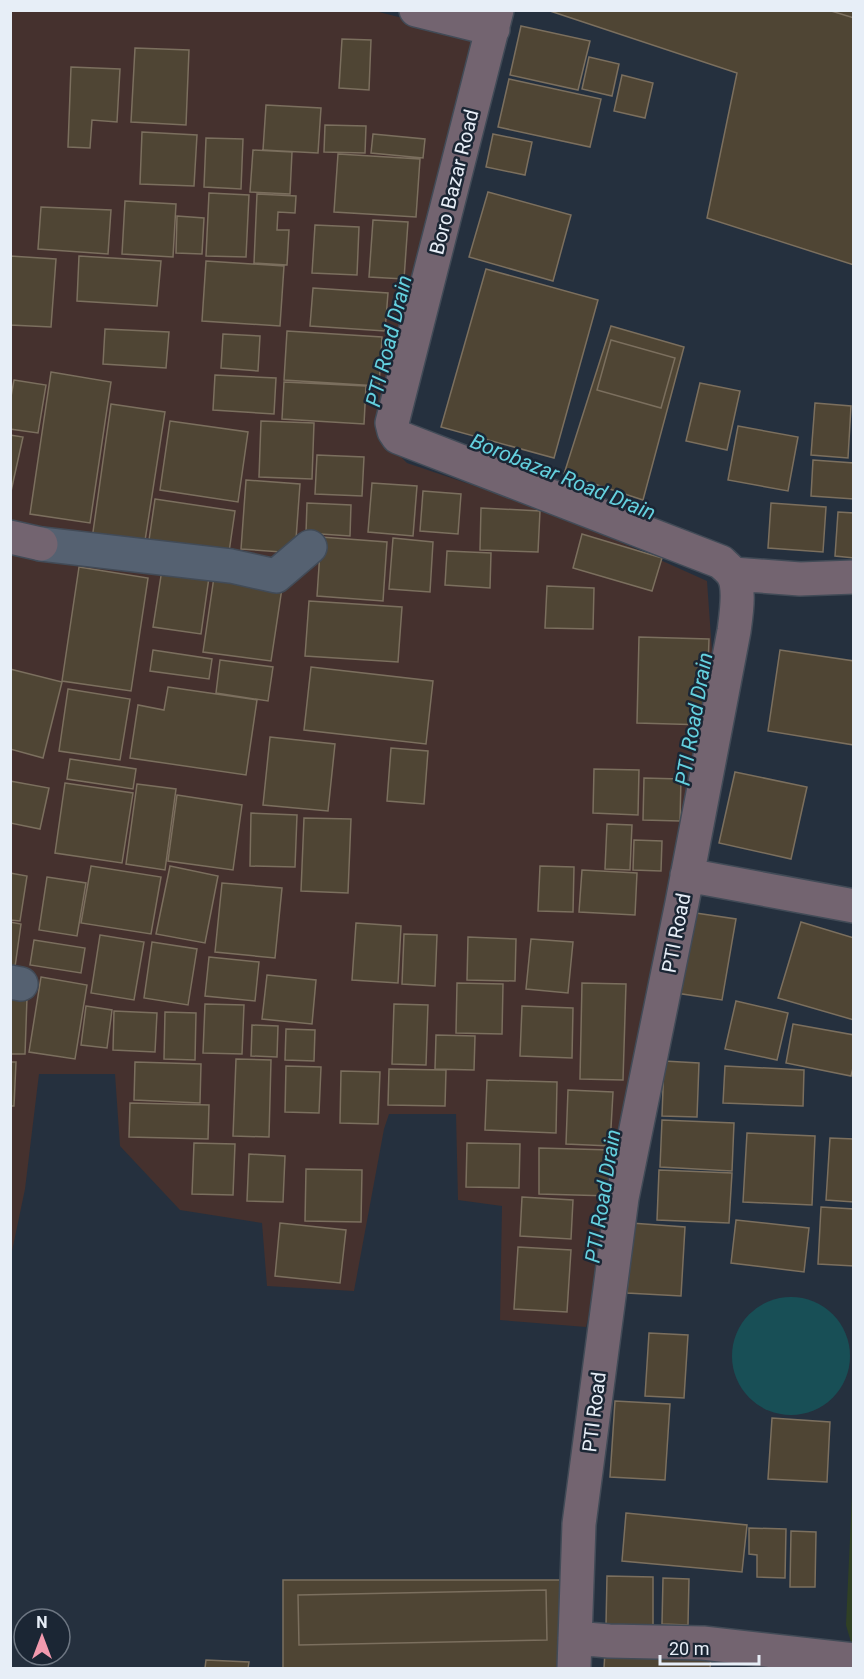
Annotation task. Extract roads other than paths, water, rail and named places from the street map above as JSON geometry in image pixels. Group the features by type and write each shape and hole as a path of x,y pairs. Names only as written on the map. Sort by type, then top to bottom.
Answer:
{"main road":[{"path":"416,10 495,20"},
{"name":"Boro Bazar Road","path":"495,20 392,423 394,431 398,437 722,562 733,574"},
{"path":"733,574 800,579 854,576"},
{"name":"PTI Road","path":"575,1653 579,1524 622,1198 734,631 737,594 733,574"},
{"path":"687,875 854,906"},
{"path":"575,1653 609,1641 703,1643 854,1660"}],"street":[{"path":"26,541 231,566 276,576 310,547"}],"water label":[{"name":"PTI Road Drain","path":"389,341"},
{"name":"Borobazar Road Drain","path":"563,477"},
{"name":"PTI Road Drain","path":"694,719"},
{"name":"PTI Road Drain","path":"603,1196"}]}
